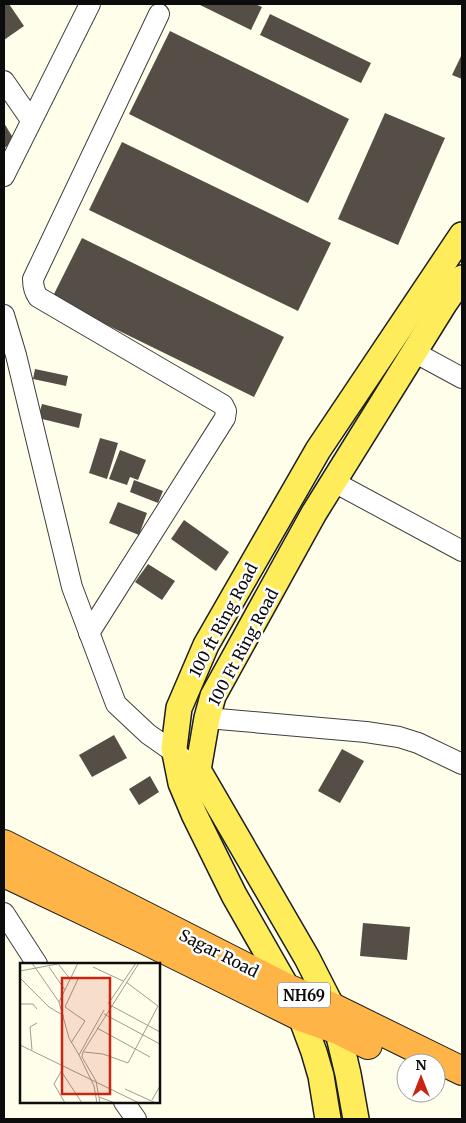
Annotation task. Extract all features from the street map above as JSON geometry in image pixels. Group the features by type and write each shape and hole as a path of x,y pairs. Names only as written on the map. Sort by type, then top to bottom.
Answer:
{"highway":[{"name":"Sagar Road","path":"4,844 287,988 396,1058"},
{"name":"Sagar Road","path":"6,879 143,939 301,1017 335,1018 462,1071"},
{"path":"446,1084 462,1092"}],"main road":[{"name":"100 ft Ring Road","path":"328,1119 321,1076 301,1017 287,988 234,895 194,814 181,783 174,752 178,708 206,645 318,450 462,234"},
{"name":"100 Ft Ring Road","path":"198,770 207,718 213,696 310,522 414,352 462,278"},
{"path":"198,770 307,958 335,1018 356,1119"}],"street":[{"path":"4,176 32,120 81,9"},
{"path":"89,633 225,418 226,411 223,405 38,297 33,286 33,278 159,14"},
{"path":"4,81 32,120"},
{"path":"4,315 12,369 72,587 116,704 148,734 198,770"},
{"path":"414,352 462,378"},
{"path":"334,482 462,552"},
{"path":"207,718 399,736 462,764"},
{"path":"4,913 36,963"},
{"path":"125,1103 136,1119"}],"building":[{"path":"4,4 9,4 24,26 4,40"},
{"path":"198,4 255,4 262,7 251,30"},
{"path":"270,14 371,63 361,83 260,35"},
{"path":"170,31 349,119 308,203 129,114"},
{"path":"462,54 462,79 452,75"},
{"path":"385,113 445,138 398,245 338,219"},
{"path":"4,123 15,141 4,148"},
{"path":"122,142 331,243 298,311 89,210"},
{"path":"82,238 284,337 254,397 52,298"},
{"path":"35,369 68,376 66,386 33,379"},
{"path":"42,404 82,414 79,428 38,418"},
{"path":"100,438 118,443 107,479 89,473"},
{"path":"120,450 146,460 138,480 130,477 127,485 109,479"},
{"path":"134,480 163,491 158,503 130,492"},
{"path":"118,502 147,513 139,535 109,523"},
{"path":"184,520 229,552 216,571 171,539"},
{"path":"148,564 175,581 162,600 135,582"},
{"path":"114,735 127,758 92,777 79,755"},
{"path":"342,749 364,761 340,803 318,791"},
{"path":"150,776 159,792 139,805 129,789"},
{"path":"363,923 410,927 407,960 360,956"}]}
